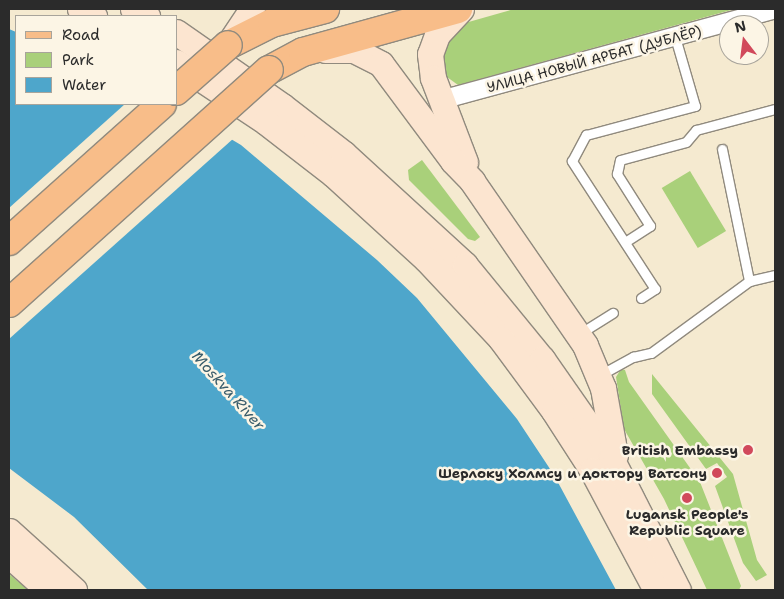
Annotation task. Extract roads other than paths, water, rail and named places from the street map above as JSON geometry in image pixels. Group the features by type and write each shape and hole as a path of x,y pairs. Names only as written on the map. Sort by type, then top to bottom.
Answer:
{"main road":[{"path":"80,9 92,15"},
{"path":"133,9 145,15"},
{"path":"228,45 241,9"},
{"path":"178,89 228,45 252,9"},
{"path":"228,45 272,23 325,9"},
{"path":"9,304 269,70 303,52 459,9"},
{"path":"459,9 446,22 431,49 433,78 472,181"},
{"path":"178,33 282,106 344,154 442,241 502,308 562,405 656,590"},
{"path":"303,52 354,50 381,64 453,161 472,181 583,343 599,376 621,472 678,590"},
{"path":"178,63 266,122 333,174 426,258 562,405 621,472"},
{"path":"9,241 161,105"},
{"path":"562,405 586,385 590,376 583,343"},
{"path":"9,531 74,590"},
{"path":"9,555 48,590"}],"street":[{"name":"УЛИЦА НОВЫЙ АРБАТ (ДУБЛЁР)","path":"441,100 775,9"}],"lane":[{"path":"641,298 655,290 572,161 586,135 695,106 675,37"},
{"path":"625,242 650,226 617,174 620,160 686,142 696,130 775,108"},
{"path":"722,148 749,281"},
{"path":"599,376 632,357 651,353 749,281 775,275"},
{"path":"583,343 613,313"}],"water":[{"name":"Moskva River","path":"9,29 15,32 15,105 174,105 241,145 377,260 417,298 517,419 554,475 616,590 148,590 74,517 9,468"}],"place":[{"name":"British Embassy","path":"748,450"},
{"name":"Шерлоку Холмсу и доктору Ватсону","path":"717,473"},
{"name":"Lugansk People's Republic Square","path":"687,498"}]}
